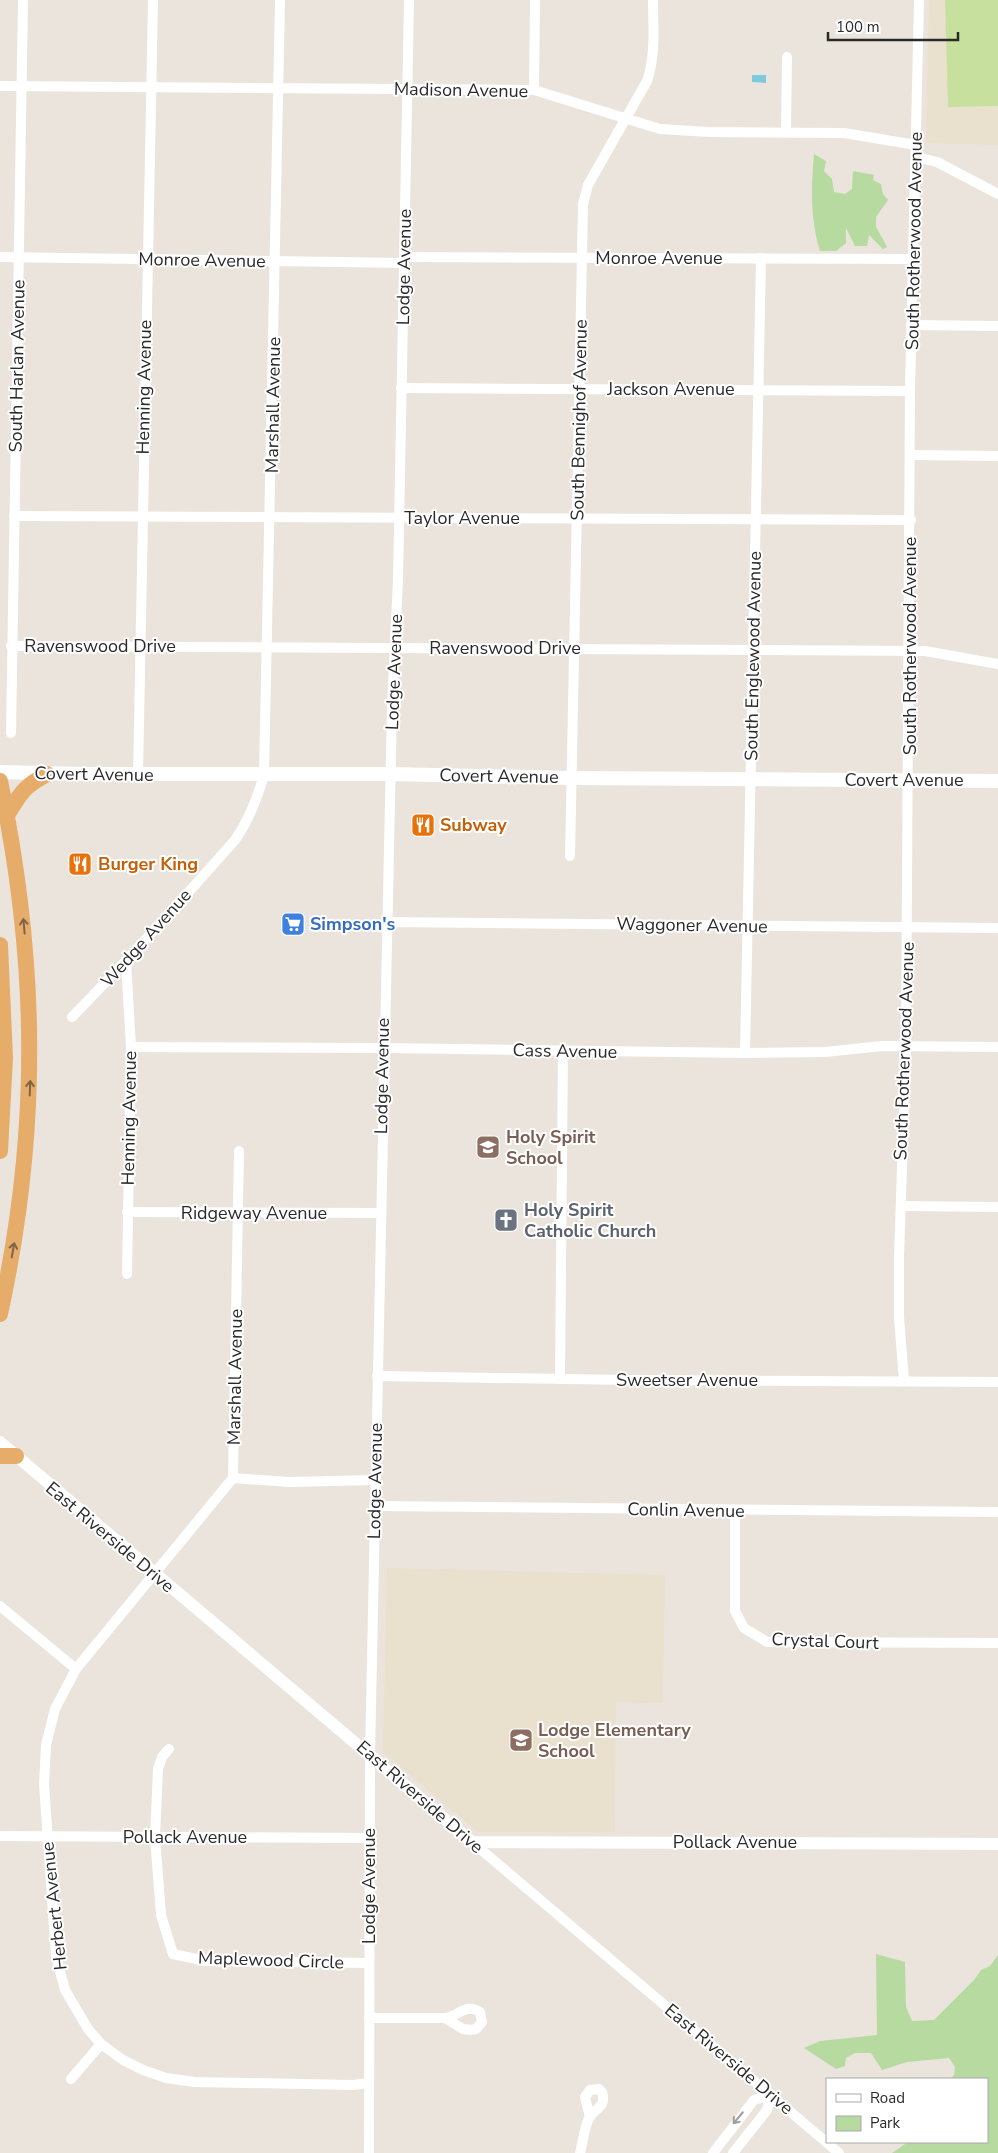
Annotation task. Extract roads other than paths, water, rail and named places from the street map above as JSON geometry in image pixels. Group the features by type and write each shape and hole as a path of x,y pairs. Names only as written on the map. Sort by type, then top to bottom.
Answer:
{"highway":[{"path":"7,815 22,790 28,784 47,774"},
{"path":"0,781 25,936 30,1012 30,1077 21,1202 0,1314"},
{"path":"0,945 5,1058 0,1151"}],"main road":[{"name":"Covert Avenue","path":"0,772 138,775 390,774 571,778 998,781"}],"street":[{"name":"South Harlan Avenue","path":"12,733 23,0"},
{"name":"Henning Avenue","path":"138,775 141,518 152,0"},
{"name":"Marshall Avenue","path":"253,808 264,775 280,0"},
{"name":"Lodge Avenue","path":"368,2153 369,1838 374,1480 393,647 398,580 410,0"},
{"path":"534,90 535,0"},
{"name":"South Bennighof Avenue","path":"570,856 584,197 588,185 645,86 651,69 653,0"},
{"name":"South Rotherwood Avenue","path":"904,1381 899,1317 908,927 912,455 910,391 919,0"},
{"path":"786,132 787,57"},
{"name":"Madison Avenue","path":"0,86 534,90 625,120 671,130 844,133 916,146"},
{"path":"916,157 937,162 998,194"},
{"name":"Monroe Avenue","path":"0,257 276,261 582,258 914,260"},
{"name":"South Englewood Avenue","path":"744,1053 761,258"},
{"path":"911,325 998,326"},
{"name":"Jackson Avenue","path":"402,388 910,391"},
{"path":"912,455 998,456"},
{"name":"Taylor Avenue","path":"14,516 141,518 577,517 911,520"},
{"name":"Ravenswood Drive","path":"12,646 910,651 950,654 998,664"},
{"name":"Wedge Avenue","path":"72,1017 126,962 150,932 235,840 245,826 253,808"},
{"name":"Waggoner Avenue","path":"386,922 998,928"},
{"name":"Henning Avenue","path":"126,962 131,1047 126,1274"},
{"name":"Cass Avenue","path":"131,1047 744,1053 825,1052 872,1046 998,1047"},
{"path":"560,1379 563,1051"},
{"name":"Marshall Avenue","path":"233,1478 238,1151"},
{"path":"901,1206 998,1207"},
{"name":"Ridgeway Avenue","path":"127,1212 380,1213"},
{"name":"Sweetser Avenue","path":"377,1376 998,1382"},
{"name":"East Riverside Drive","path":"0,1442 8,1456 154,1574 370,1754 826,2142"},
{"path":"154,1574 233,1478 288,1482 374,1480"},
{"name":"Conlin Avenue","path":"374,1506 735,1511 998,1512"},
{"name":"Crystal Court","path":"735,1511 735,1611 744,1628 767,1642 998,1643"},
{"name":"Herbert Avenue","path":"154,1574 76,1669 55,1709 46,1746 44,1784 56,1956 65,1990 79,2017 101,2044 143,2070 180,2081 353,2085 368,2083"},
{"path":"0,1606 76,1669"},
{"name":"Maplewood Circle","path":"169,1749 162,1757 158,1769 155,1837 161,1915 172,1954 206,1961 369,1963"},
{"name":"Pollack Avenue","path":"1,1836 369,1838"},
{"name":"Pollack Avenue","path":"472,1842 998,1844"},
{"path":"369,2018 445,2018"},
{"path":"71,2079 101,2044"},
{"path":"713,2153 754,2100 771,2095"},
{"path":"733,2153 767,2110 771,2095"},
{"path":"580,2153 590,2117"},
{"name":"East Riverside Drive","path":"827,2143 839,2153"}],"water":[{"path":"752,75 766,75 766,83 752,82"}],"place":[{"name":"Subway","path":"423,825"},
{"name":"Burger King","path":"80,864"},
{"name":"Simpson's","path":"293,924"},
{"name":"Holy Spirit School","path":"488,1147"},
{"name":"Holy Spirit Catholic Church","path":"506,1220"},
{"name":"Lodge Elementary School","path":"521,1740"}]}
